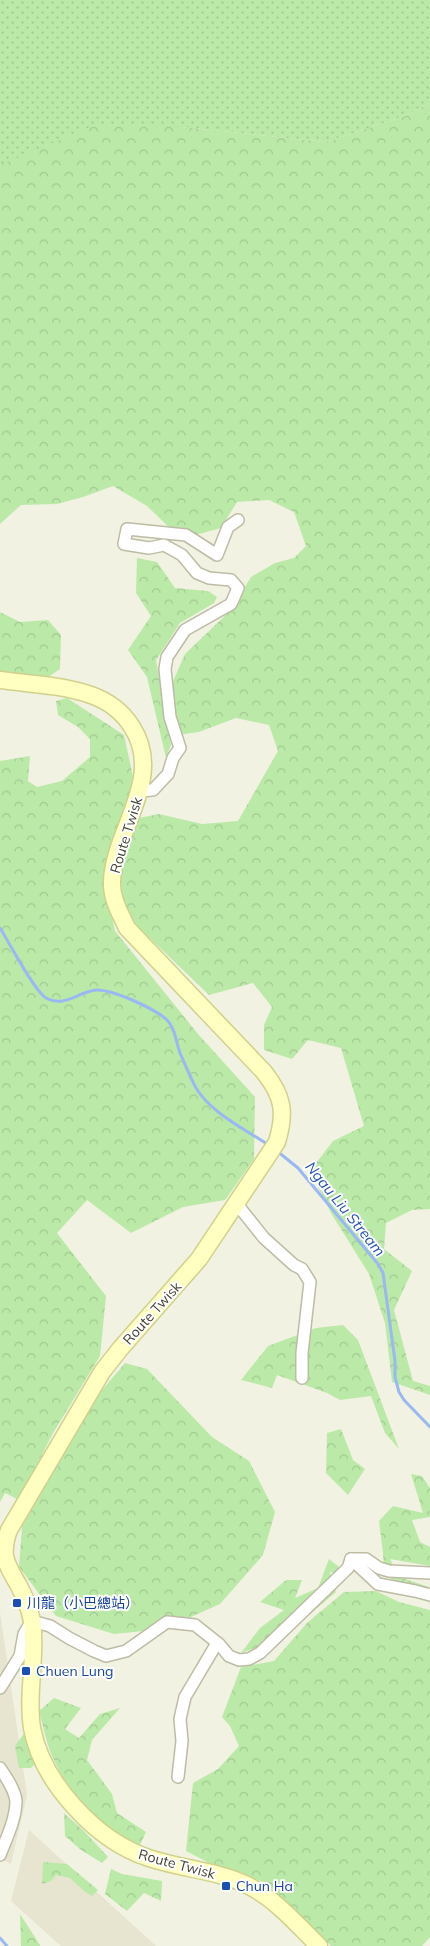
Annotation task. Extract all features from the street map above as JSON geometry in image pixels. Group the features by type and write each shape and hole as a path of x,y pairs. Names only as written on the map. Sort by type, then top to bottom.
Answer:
{"main road":[{"name":"Route Twisk","path":"0,680 86,693 107,702 119,710 134,730 140,745 143,766 139,791 116,862 112,881 113,896 118,910 128,928 242,1047 273,1083 279,1095 282,1108 282,1124 277,1142 198,1259 102,1372 11,1524 5,1543 5,1555 11,1572 24,1596 32,1622 34,1640 31,1698 32,1726 44,1763 53,1780 66,1796 104,1833 137,1854 165,1863 228,1878 257,1890 285,1912 319,1946"}],"street":[{"path":"139,791 153,790 168,774 173,758 180,748 170,717 165,669 167,657 185,630 231,604 238,588 231,580 209,578 196,574 182,555 164,545 149,548 124,544 127,529 186,535 217,554 228,527 238,520"},
{"path":"236,1203 264,1238 294,1265 302,1269 310,1282 302,1353 302,1378"},
{"path":"0,1688 20,1656 24,1634 32,1622 50,1626 78,1643 106,1656 126,1651 167,1622 195,1625 217,1643 229,1656 239,1660 249,1659 260,1653 348,1568 351,1559"},
{"path":"351,1559 366,1559 378,1568 389,1571 430,1573"},
{"path":"351,1559 378,1584 403,1590 415,1590 430,1596"},
{"path":"178,1777 182,1740 180,1719 185,1698 217,1643"},
{"path":"0,1768 9,1782 16,1800 13,1817 0,1855"}],"shaded area":[{"path":"0,1612 27,1795 11,1864 0,1859"},
{"path":"29,1830 156,1946 61,1946 11,1901"}],"green space":[{"path":"0,0 430,0 430,103 405,116 326,142 182,127 0,165"},
{"path":"430,103 430,1209 412,1210 386,1223 384,1249 412,1271 394,1310 413,1381 430,1386 430,1395 392,1382 385,1323 369,1274 331,1213 310,1171 333,1141 364,1126 341,1048 308,1040 292,1059 264,1050 264,1025 272,1007 253,983 209,995 134,923 121,894 120,881 123,864 139,818 159,814 202,824 238,821 278,751 269,725 236,718 199,732 177,735 170,688 185,654 230,611 251,577 275,563 294,558 306,546 294,512 269,500 237,502 221,528 181,539 147,506 113,486 57,504 21,505 0,524 0,165 95,125 182,127 326,142 405,116"},
{"path":"137,558 157,562 175,588 208,591 217,597 214,603 180,623 156,660 171,745 166,758 147,677 128,650 151,616 136,593"},
{"path":"0,612 20,622 48,620 61,635 60,669 44,680 0,671"},
{"path":"67,698 124,735 134,781 104,881 115,931 198,1034 255,1097 254,1159 225,1200 183,1207 131,1233 87,1200 57,1233 106,1296 100,1356 53,1433 19,1500 5,1493 0,1502 0,761 30,756 28,781 37,787 62,781 90,757 90,739 78,727 58,715 56,701"},
{"path":"343,1325 358,1340 399,1449 385,1433 371,1396 340,1400 327,1393 277,1375 272,1388 241,1380 268,1346 316,1328"},
{"path":"125,1363 147,1369 212,1437 249,1461 275,1512 263,1555 220,1604 164,1629 114,1634 56,1616 19,1567 22,1527 92,1402"},
{"path":"341,1429 353,1460 365,1469 348,1495 326,1473 327,1433"},
{"path":"411,1474 422,1476 430,1488 430,1517 412,1520 420,1542 430,1547 430,1566 390,1559 399,1577 429,1587 408,1588 384,1575 379,1521 393,1506 423,1513"},
{"path":"329,1559 350,1576 330,1572 336,1592 281,1639 241,1653 260,1628 284,1610 260,1602 286,1580 302,1580 295,1598 318,1588"},
{"path":"376,1591 399,1602 430,1610 430,1937 422,1946 331,1946 264,1882 215,1866 186,1851 193,1783 218,1769 239,1746 230,1726 222,1717 241,1667 274,1661 307,1623 344,1592"},
{"path":"54,1698 81,1708 65,1729 79,1738 100,1714 120,1708 92,1740 87,1760 112,1794 117,1813 146,1832 139,1847 111,1830 87,1809 59,1771 46,1739 39,1711"},
{"path":"25,1732 37,1762 31,1768 19,1768 15,1746"},
{"path":"64,1813 108,1857 102,1863 81,1850 65,1836"},
{"path":"43,1862 67,1864 98,1890 92,1896 70,1878 56,1875 51,1881 42,1884"},
{"path":"111,1869 122,1874 162,1881 161,1901 144,1893 127,1911 105,1894"},
{"path":"20,1914 40,1945 40,1946 21,1946"}],"waterway":[{"name":"Ngau Liu Stream","path":"0,928 35,986 46,998 59,1001 89,991 103,991 132,1000 166,1019 173,1030 180,1053 196,1088 203,1097 220,1113 270,1146"},
{"name":"Ngau Liu Stream","path":"277,1151 298,1168 378,1264 383,1273 395,1361 395,1377 399,1392 404,1400 430,1427"},
{"path":"0,1938 7,1946"}],"place":[{"name":"川龍（小巴總站）","path":"17,1603"},
{"name":"Chuen Lung","path":"26,1671"},
{"name":"Chun Ha","path":"226,1886"}]}
